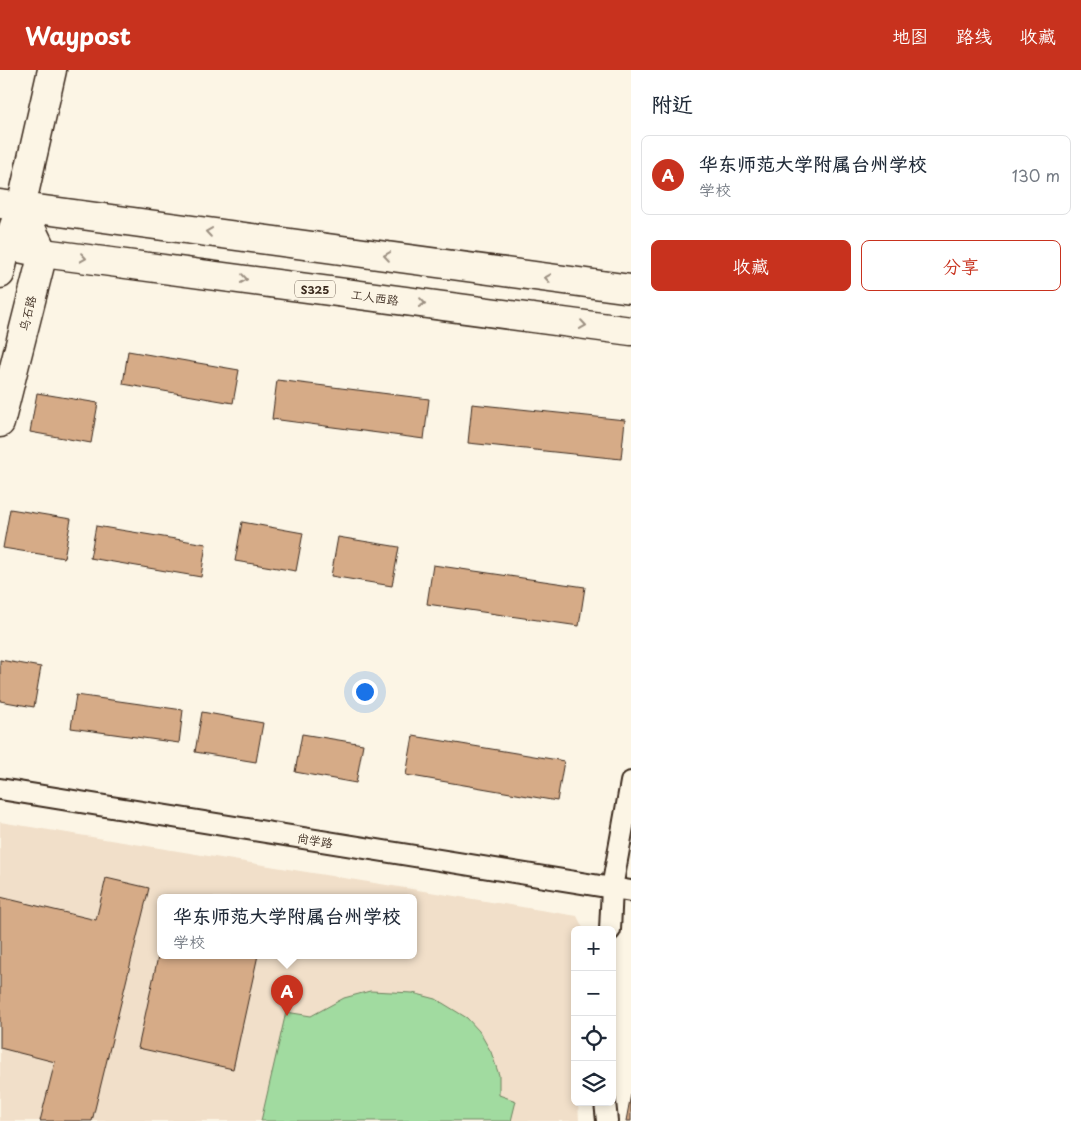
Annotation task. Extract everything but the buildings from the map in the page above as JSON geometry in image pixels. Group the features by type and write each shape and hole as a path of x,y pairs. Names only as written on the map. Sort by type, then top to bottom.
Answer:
{"main road":[{"path":"0,274 3,245 11,206 52,70"},
{"path":"11,206 42,252"},
{"path":"11,206 631,289"},
{"name":"工人西路","path":"3,245 42,252 631,331"},
{"name":"乌石路","path":"0,423 42,252"}],"street":[{"path":"611,926 622,890 631,782"},
{"name":"尚学路","path":"0,789 622,890"},
{"path":"605,1106 607,1121"}],"shaded area":[{"path":"0,822 577,916 582,926 571,926 571,1106 578,1106 579,1121 0,1121"}],"green space":[{"path":"370,991 413,993 436,999 467,1018 479,1031 491,1052 499,1075 499,1095 516,1101 511,1121 261,1121 286,1012 311,1016 344,998"}],"place":[{"name":"华东师范大学附属台州学校","path":"287,1016"}]}
